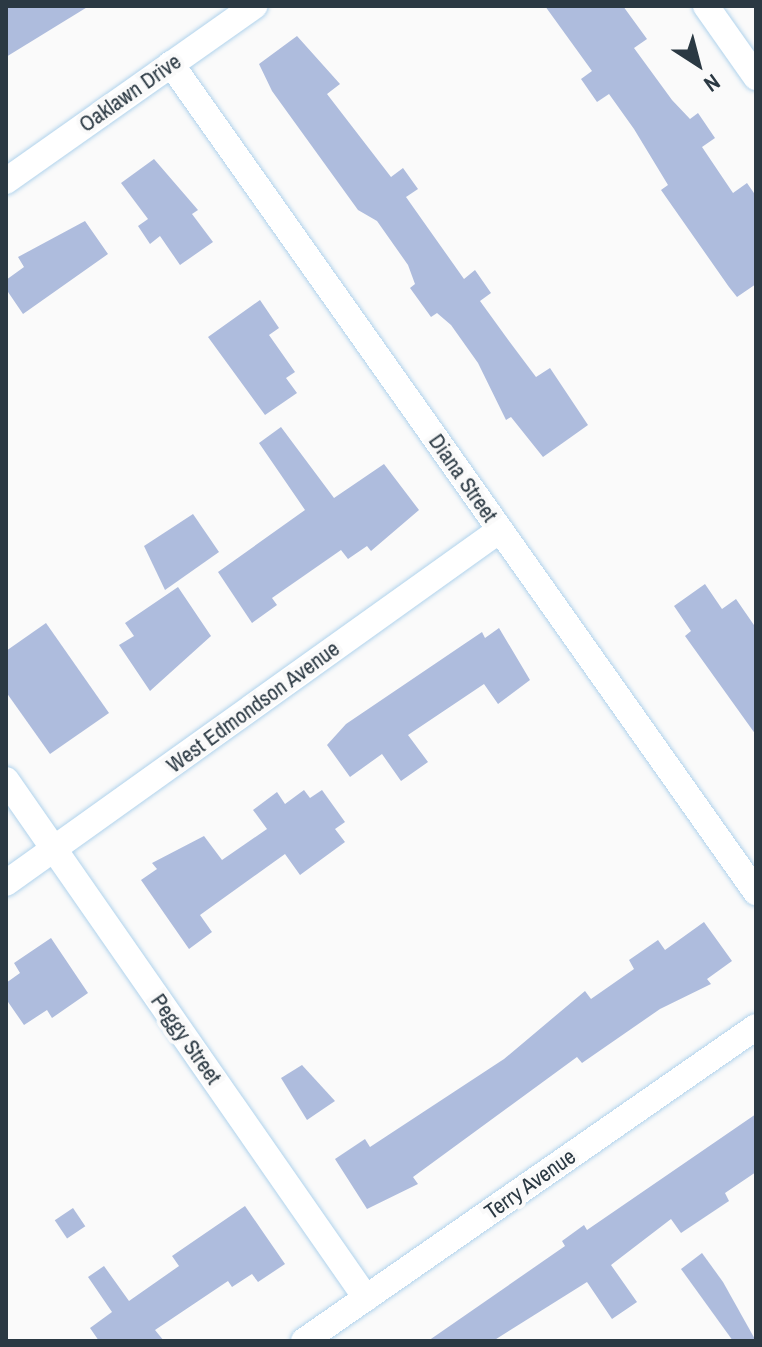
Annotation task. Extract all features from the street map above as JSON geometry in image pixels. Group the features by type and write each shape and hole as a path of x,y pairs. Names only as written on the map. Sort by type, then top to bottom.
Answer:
{"street":[{"name":"Oaklawn Drive","path":"6,181 254,6"},
{"path":"706,6 756,77"},
{"name":"Diana Street","path":"171,64 756,892"},
{"name":"West Edmondson Avenue","path":"6,883 500,530"},
{"name":"Peggy Street","path":"6,780 366,1298"},
{"name":"Terry Avenue","path":"304,1341 756,1027"}],"building":[{"path":"6,6 89,6 6,57"},
{"path":"545,6 623,6 647,39 634,48 672,100 690,119 698,113 715,138 702,147 733,193 747,183 756,196 756,284 737,297 729,287 661,190 668,185 634,129 609,94 597,102 581,79 592,71"},
{"path":"297,36 340,84 327,94 391,177 403,168 418,189 406,197 464,279 475,270 491,293 480,301 509,341 536,377 550,368 588,425 543,457 511,417 506,420 478,363 451,325 437,313 431,317 410,288 415,284 408,265 377,221 358,210 272,91 259,64"},
{"path":"154,159 198,210 192,214 213,242 180,265 160,236 150,244 138,226 148,219 121,183"},
{"path":"85,221 108,254 23,314 6,289 6,280 24,267 18,257"},
{"path":"260,300 279,328 269,335 295,372 286,378 297,393 265,415 208,337"},
{"path":"281,427 334,498 384,464 419,510 371,551 367,546 348,559 341,550 272,598 277,605 252,623 218,572 305,510 259,443"},
{"path":"193,514 219,552 165,590 144,546"},
{"path":"705,584 722,609 736,599 756,628 756,735 685,636 691,631 674,606"},
{"path":"178,587 211,636 150,691 119,645 134,636 125,623"},
{"path":"46,623 109,713 50,754 6,692 6,651"},
{"path":"499,628 530,680 498,704 484,684 408,735 428,762 401,781 382,754 350,777 327,745 346,724 482,632 485,638"},
{"path":"304,790 310,798 322,790 345,822 335,829 345,842 300,875 285,854 200,915 212,932 189,949 141,880 157,869 152,863 204,836 222,860 267,829 253,810 277,792 285,804"},
{"path":"704,922 732,961 707,979 711,984 660,1009 582,1063 577,1057 413,1177 418,1184 367,1209 335,1159 365,1139 370,1147 504,1059 585,991 591,999 634,969 629,960 658,940 665,950"},
{"path":"51,938 88,993 52,1018 47,1010 24,1025 6,999 6,983 20,973 14,963"},
{"path":"302,1065 335,1101 307,1120 281,1078"},
{"path":"756,1114 756,1172 725,1193 729,1201 681,1233 671,1219 611,1265 637,1302 612,1319 587,1282 493,1341 428,1341 565,1246 562,1241 584,1225 587,1230"},
{"path":"245,1206 285,1264 258,1282 252,1274 232,1287 228,1281 155,1330 164,1341 99,1341 90,1328 112,1312 88,1277 104,1266 129,1301 179,1266 172,1256"},
{"path":"73,1208 85,1226 67,1239 55,1220"},
{"path":"702,1253 723,1282 756,1341 733,1341 681,1269"}]}
